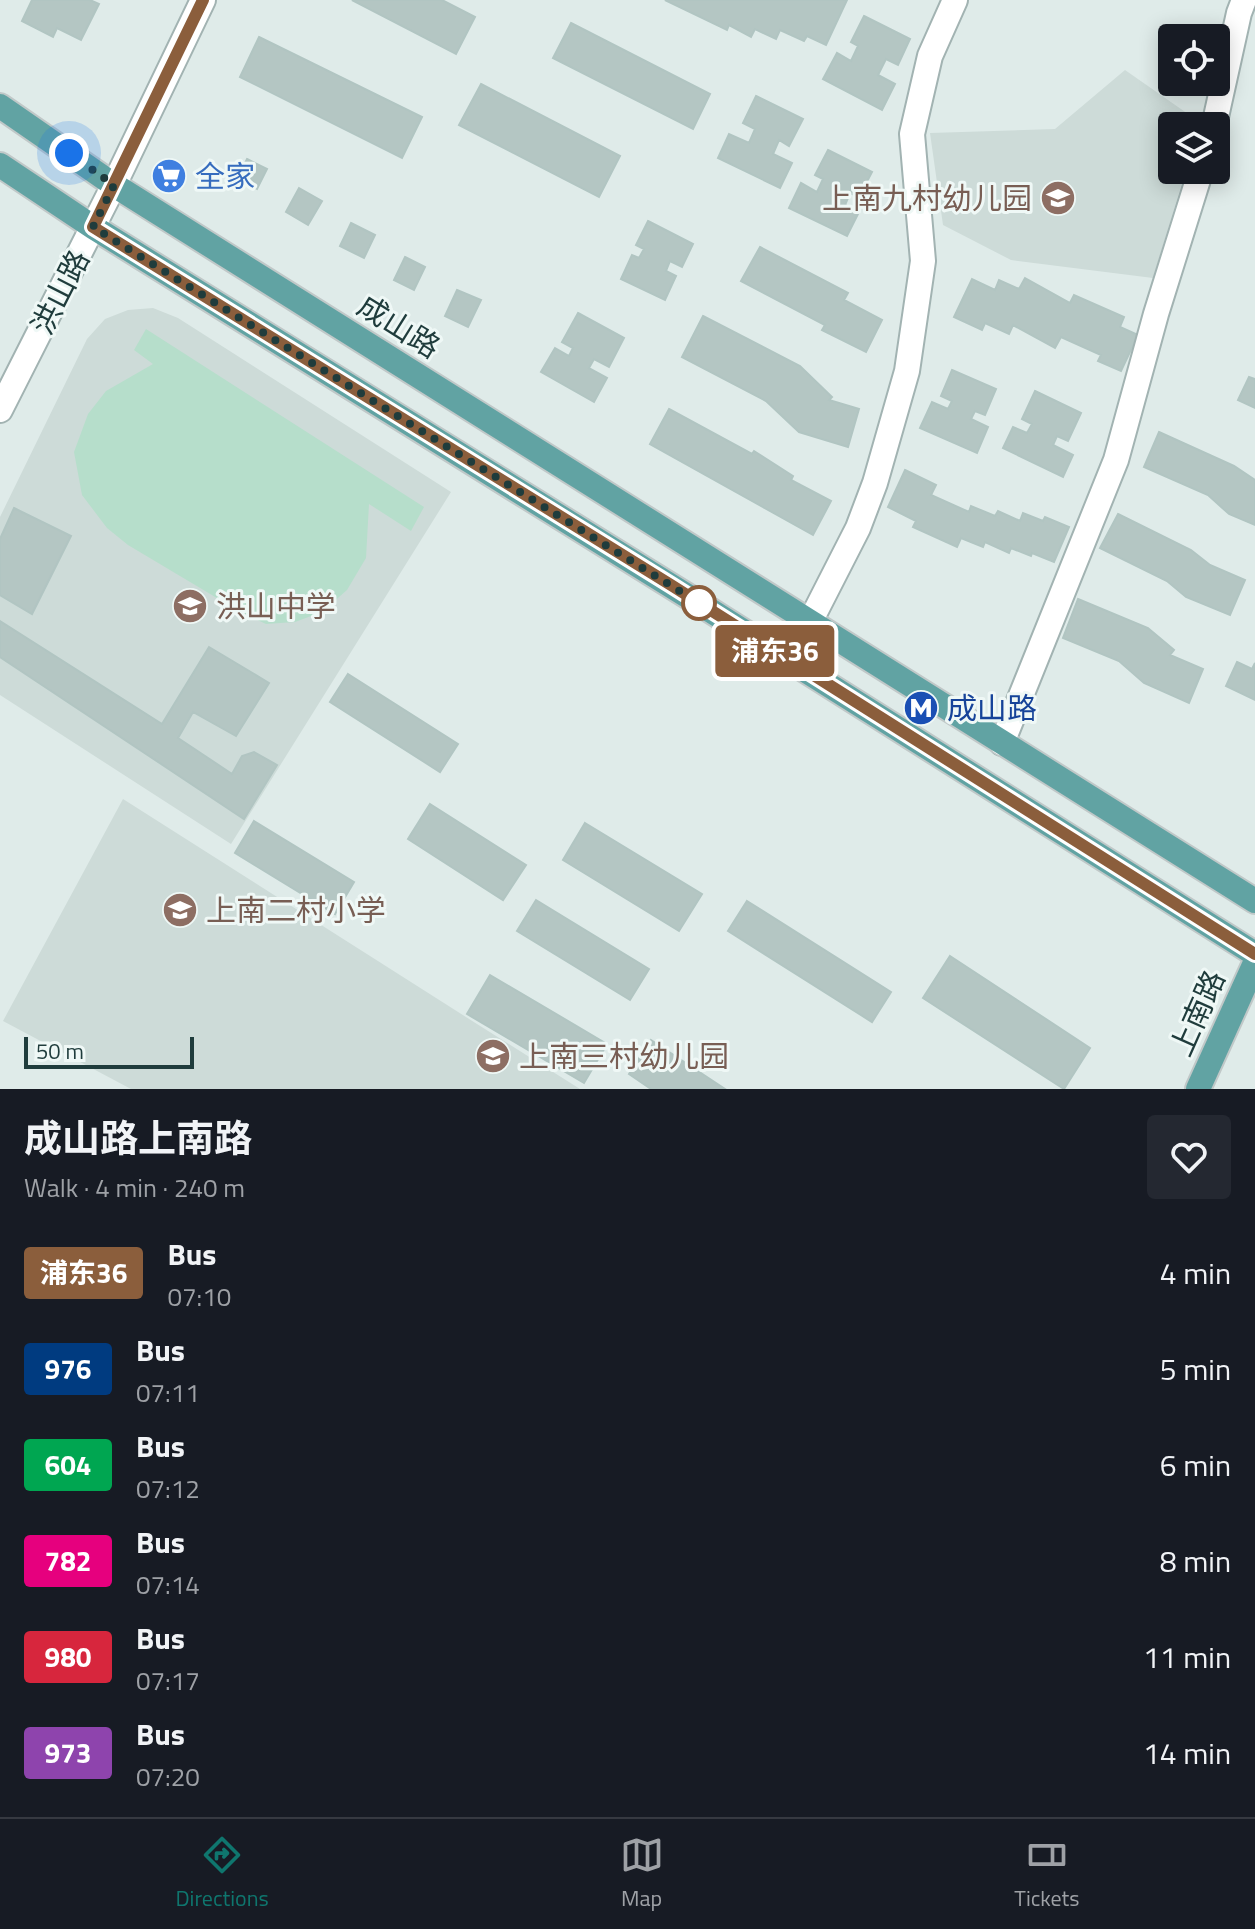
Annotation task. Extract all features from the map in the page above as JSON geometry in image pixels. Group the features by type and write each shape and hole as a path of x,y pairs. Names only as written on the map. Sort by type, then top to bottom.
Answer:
{"main road":[{"name":"成山路","path":"0,106 114,185 1255,901"},
{"path":"0,165 93,227 684,593 1255,954"},
{"name":"上南路","path":"1198,1089 1255,963"}],"street":[{"name":"洪山路","path":"0,410 203,0"},
{"path":"810,622 858,528 875,483 907,371 923,261 912,134 930,56 955,0"},
{"path":"1217,112 1244,0"},
{"path":"1002,743 1116,460 1156,314 1197,184"}],"shaded area":[{"name":"上南九村幼儿园","path":"1125,70 1158,96 1185,112 1158,112 1158,184 1182,184 1153,278 1011,260 943,225 930,133 1055,129"},
{"name":"洪山中学","path":"153,308 178,318 451,492 231,844 0,695 0,517 87,339 105,319 128,310"},
{"name":"上南二村小学","path":"123,799 580,1089 131,1089 3,1021"}],"green space":[{"path":"146,329 424,507 411,531 369,504 366,558 347,590 322,612 295,622 266,624 237,610 128,545 107,528 82,495 74,452 88,414 106,391 153,364 134,350"}],"building":[{"path":"32,0 90,0 99,4 81,40 57,28 53,37 22,21"},
{"path":"352,0 442,0 475,17 456,54"},
{"path":"665,0 847,0 826,45 807,36 804,41 780,30 776,39 755,29 751,37 729,25 727,30"},
{"path":"864,16 910,39 898,65 886,59 878,75 895,84 882,110 823,79 837,53 851,61 858,46 851,42"},
{"path":"571,23 710,94 693,129 553,58"},
{"path":"259,37 422,117 402,158 240,77"},
{"path":"481,84 620,156 599,197 459,125"},
{"path":"756,96 803,119 789,146 779,140 773,154 792,163 780,188 718,158 729,134 749,143 755,129 743,123"},
{"path":"828,150 872,172 859,197 850,193 845,205 859,212 847,236 789,208 801,183 817,192 823,179 815,175"},
{"path":"247,159 267,169 257,189 237,179"},
{"path":"299,188 322,201 308,225 286,212"},
{"path":"648,221 693,244 682,267 670,261 666,271 676,276 665,300 621,279 632,255 639,258 644,249 636,245"},
{"path":"351,223 375,235 364,258 340,246"},
{"path":"760,247 848,293 844,300 882,320 866,352 822,330 825,325 741,281"},
{"path":"405,257 425,267 414,290 394,280"},
{"path":"1025,278 1070,303 1074,295 1124,317 1120,327 1138,335 1121,371 1098,361 1101,355 1061,337 1055,348 1013,325 1009,334 985,323 982,330 954,317 972,279 995,290 999,280 1019,289"},
{"path":"457,290 481,300 468,327 445,316"},
{"path":"578,313 624,338 609,367 594,359 589,368 607,378 594,402 541,372 555,348 569,356 573,348 562,342"},
{"path":"703,316 800,366 832,397 829,400 859,409 848,447 799,432 766,401 682,357"},
{"path":"952,370 996,389 985,415 975,411 971,419 988,427 977,453 920,428 932,402 948,409 952,401 941,396"},
{"path":"1249,377 1255,379 1255,408 1238,400"},
{"path":"1035,391 1081,413 1068,441 1057,436 1053,445 1073,455 1063,477 1003,448 1013,427 1027,433 1032,424 1022,419"},
{"path":"669,409 752,454 754,451 793,476 791,480 831,501 813,535 650,444"},
{"path":"1159,432 1234,466 1255,480 1255,525 1229,514 1208,495 1144,467"},
{"path":"905,470 936,485 931,495 969,512 971,506 995,516 998,511 1020,521 1023,513 1043,521 1045,517 1069,527 1054,562 1011,548 1009,553 985,542 983,547 961,538 957,547 913,527 916,521 888,507"},
{"path":"14,508 71,536 32,614 0,595 0,539"},
{"path":"1118,514 1191,550 1210,565 1245,580 1230,615 1186,597 1167,581 1100,548"},
{"path":"1078,599 1148,628 1174,650 1170,655 1203,669 1189,703 1144,683 1119,661 1063,638"},
{"path":"0,621 162,724 209,647 269,683 236,736 193,712 178,738 232,774 242,756 254,752 277,765 244,819 0,657"},
{"path":"1237,662 1252,669 1255,663 1255,700 1226,686"},
{"path":"348,674 458,744 440,772 330,702"},
{"path":"430,804 526,865 503,900 408,839"},
{"path":"254,821 354,882 335,914 235,853"},
{"path":"585,823 702,894 679,931 563,860"},
{"path":"536,900 649,969 630,1000 517,931"},
{"path":"747,901 891,992 872,1022 728,931"},
{"path":"950,956 1090,1048 1064,1089 923,998"},
{"path":"490,975 607,1044 584,1083 467,1014"},
{"path":"651,1040 725,1089 651,1089 629,1074"}],"bus line":[{"name":"浦东36","path":"203,0 93,227 671,585 1255,954"}],"place":[{"name":"全家","path":"169,176"},
{"name":"上南九村幼儿园","path":"1058,198"},
{"name":"洪山中学","path":"190,606"},
{"name":"成山路","path":"921,708"},
{"name":"上南二村小学","path":"180,910"},
{"name":"上南三村幼儿园","path":"493,1056"}],"route":[{"path":"69,153 114,185 93,227 699,603"}]}
